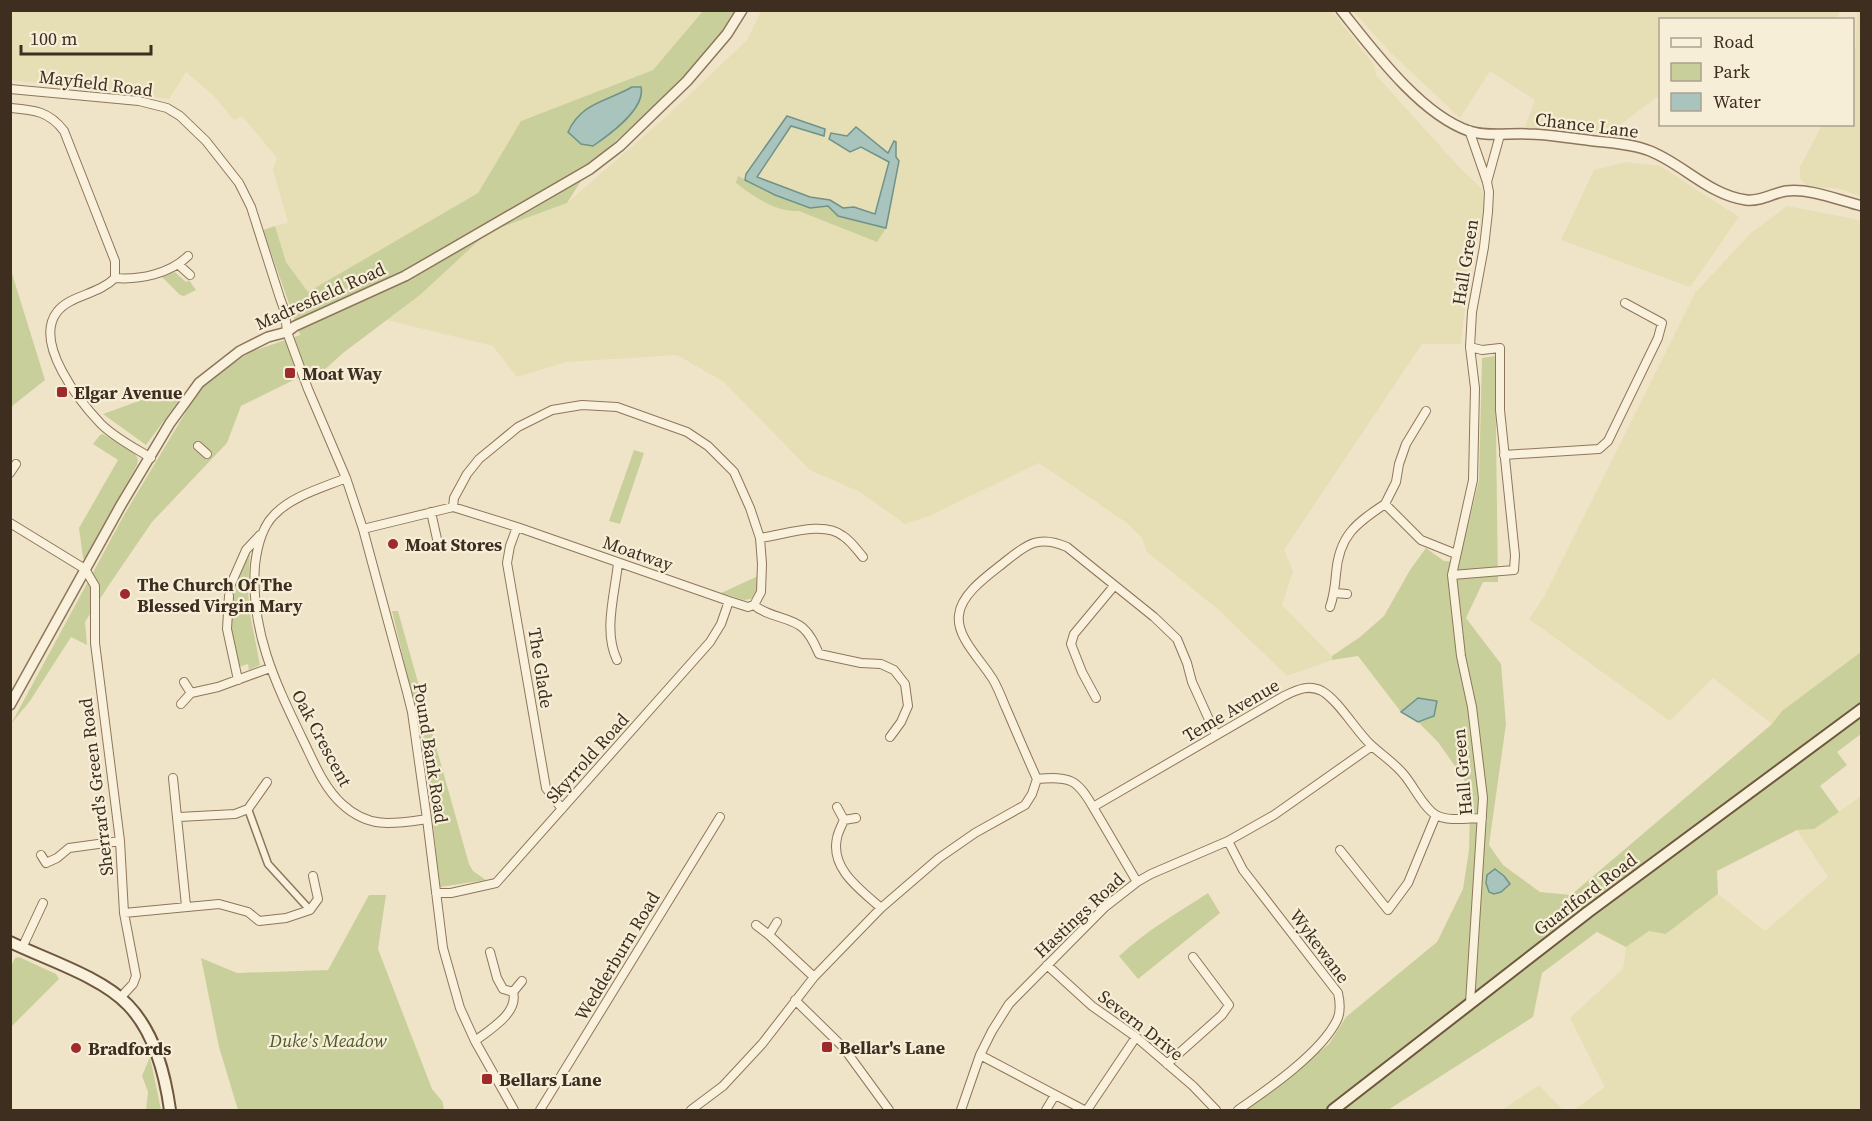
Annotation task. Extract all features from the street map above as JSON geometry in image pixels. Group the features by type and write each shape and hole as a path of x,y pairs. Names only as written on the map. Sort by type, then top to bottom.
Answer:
{"main road":[{"name":"Guarlford Road","path":"1333,1110 1588,912 1862,709"},
{"path":"10,942 86,977 120,998 135,1014 156,1050 163,1071 170,1110"}],"street":[{"name":"Madresfield Road","path":"10,705 170,423 200,383 240,351 268,337 287,332 295,326 405,276 590,170 620,146 687,81 727,34 742,10"},
{"name":"Chance Lane","path":"1341,10 1408,88 1437,113 1469,130 1500,135 1549,135 1649,150 1704,184 1744,200 1763,198 1785,191 1800,191 1862,206"},
{"name":"Mayfield Road","path":"10,89 140,101 168,108 180,116 206,141 239,183 250,207 285,312 287,332"},
{"path":"10,108 36,110 56,119 64,131 115,261 115,278"},
{"name":"Hall Green","path":"1469,130 1487,182 1488,212 1472,312 1470,347 1474,388 1473,480 1452,575 1461,656 1472,707 1484,798 1470,1003"},
{"name":"Hall Green","path":"1487,182 1500,135"},
{"path":"151,458 101,424 79,400 66,379 51,344 50,328 55,314 66,302 88,295 108,285 115,278 139,278 179,265 188,256"},
{"path":"179,265 190,275"},
{"path":"1504,455 1599,448 1608,441 1658,338 1662,323 1625,303"},
{"name":"Pound Bank Road","path":"287,332 308,389 346,478 363,529 412,712 443,948 460,1008 512,1109"},
{"path":"1452,575 1515,570 1500,410 1500,348 1482,350 1470,347"},
{"path":"363,529 453,507 454,498 467,474 479,459 518,427 552,411 582,405 609,406 687,432 708,446 734,472 750,507 760,538 761,592 754,605"},
{"path":"1330,607 1335,593 1338,557 1343,542 1359,521 1385,504 1396,482 1406,444 1426,411"},
{"path":"198,446 207,454"},
{"path":"10,473 16,464"},
{"name":"Oak Crescent","path":"231,584 246,550 273,516 294,500 346,478"},
{"path":"1385,504 1421,540 1456,554"},
{"name":"Moatway","path":"453,507 729,601 748,606 754,605 772,615 802,626 812,639 819,654 861,663 881,664 894,670 905,684 908,706 901,722 890,737"},
{"path":"431,512 439,548"},
{"path":"10,523 86,569"},
{"name":"The Glade","path":"517,527 507,563 546,788 562,809"},
{"path":"760,538 812,528 826,529 842,534 863,557"},
{"name":"Oak Crescent","path":"261,534 256,554 253,591 260,636 270,668 312,760 328,788 342,804 367,820 391,825 427,819"},
{"path":"692,1110 723,1086 762,1044 814,977 881,908 939,858 975,833 1025,805 1032,794 1037,779 992,676 961,632 959,613 967,595 1015,553 1038,541 1053,541 1067,547 1154,617 1177,639 1192,682 1216,735"},
{"path":"617,660 611,648 610,632 618,563"},
{"name":"Sherrard's Green Road","path":"86,569 95,586 95,644 120,841 124,913 136,976 133,984 120,998"},
{"path":"1096,698 1071,644 1074,634 1114,586"},
{"path":"1335,593 1347,594"},
{"path":"229,596 227,628 238,680"},
{"name":"Skyrrold Road","path":"436,893 451,893 496,883 710,642 721,624 729,601"},
{"path":"181,704 191,693 218,687 270,668"},
{"path":"184,682 191,693"},
{"name":"Teme Avenue","path":"1093,807 1284,696 1306,687 1322,691 1334,701 1372,746 1405,775 1419,797 1436,815"},
{"name":"Hastings Road","path":"961,1110 980,1055 1009,1004 1105,907 1137,882 1178,861 1228,841 1274,815 1372,746"},
{"path":"173,778 179,817 186,906"},
{"path":"1037,779 1052,778 1075,783 1083,790 1137,882"},
{"path":"179,817 235,814 248,809 267,782"},
{"path":"837,807 844,820"},
{"path":"248,809 268,864 310,910"},
{"path":"1340,850 1388,910 1408,883 1436,815 1455,819 1482,818"},
{"name":"Wedderburn Road","path":"540,1110 720,817"},
{"path":"844,820 856,818"},
{"path":"844,820 836,839 837,856 846,876 881,908"},
{"path":"41,855 46,863 57,858 69,848 120,841"},
{"name":"Wykewane","path":"1228,841 1243,870 1338,993 1340,1004 1338,1019 1325,1038 1303,1060 1238,1110"},
{"path":"124,913 219,903 248,912 260,921 285,918 310,910 318,899 313,876"},
{"path":"22,948 42,903"},
{"path":"769,935 777,922"},
{"path":"756,925 814,977"},
{"path":"490,952 497,978 503,988 513,992"},
{"path":"1167,1064 1222,1015 1229,1005 1193,957"},
{"name":"Severn Drive","path":"1047,965 1092,1006 1136,1037 1193,1086 1216,1110"},
{"path":"475,1041 500,1022 513,1006 513,992 522,981"},
{"path":"795,1000 843,1047 889,1110"},
{"path":"980,1055 1085,1110 1136,1037"},
{"path":"1046,1110 1055,1095"}],"shaded area":[{"path":"11,11 703,11 653,70 521,121 478,193 308,292 286,262 275,226 288,223 273,170 277,158 242,116 234,120 213,95 186,72 169,99 11,80"},
{"path":"761,11 1332,11 1374,65 1376,75 1460,168 1482,189 1486,208 1469,271 1461,344 1422,344 1284,550 1293,571 1282,605 1332,656 1332,660 1287,676 1220,611 1147,552 1142,538 1127,523 1039,463 929,516 905,524 860,492 810,470 724,382 677,355 566,362 517,377 493,346 387,320 420,295 488,232 567,203 667,116 747,40"},
{"path":"1353,11 1839,11 1838,18 1659,18 1659,96 1609,133 1524,129 1535,100 1490,71 1460,118 1390,52"},
{"path":"1857,11 1862,11 1861,197 1841,189 1807,186 1800,179 1800,167 1821,126 1854,126 1854,51"},
{"path":"1626,162 1660,166 1739,217 1690,287 1561,240 1594,170"},
{"path":"1787,206 1861,222 1861,652 1772,724 1713,678 1670,721 1529,619 1544,597 1695,293 1751,233"},
{"path":"1861,796 1861,1110 1574,1110 1605,1087 1570,1018 1623,969 1626,947 1649,931 1667,934 1718,894 1765,931 1828,877 1797,830 1814,829"},
{"path":"1539,1085 1563,1110 1502,1110"}],"green space":[{"path":"703,11 737,11 729,25 681,81 593,162 567,203 488,232 420,295 343,353 312,381 308,373 241,406 227,443 152,522 85,622 87,645 71,637 30,701 11,724 124,515 202,385 250,352 300,335 263,230 275,226 286,262 308,292 478,193 521,121 653,70"},
{"path":"738,176 775,195 810,208 828,206 838,216 886,228 877,242 799,211 782,209 758,198 736,183"},
{"path":"10,267 45,380 11,407 10,407"},
{"path":"175,272 186,282 189,280 196,290 184,296 180,295 162,277"},
{"path":"1495,356 1498,582 1483,582 1466,618 1501,664 1506,724 1489,845 1503,865 1540,892 1571,895 1772,724 1782,711 1861,652 1861,734 1837,752 1847,765 1820,786 1839,812 1814,829 1797,830 1717,871 1718,894 1666,934 1649,931 1626,947 1597,932 1542,973 1533,1017 1388,1110 1246,1110 1329,1044 1346,1017 1437,942 1463,889 1469,850 1470,809 1464,779 1438,742 1418,722 1434,716 1418,698 1401,712 1358,656 1332,660 1332,656 1360,637 1384,616 1410,570 1426,548 1444,561 1459,562 1479,480 1482,358"},
{"path":"172,389 183,395 146,445 103,414"},
{"path":"103,434 135,454 138,459 137,465 86,560 83,558 79,528 118,460 93,444"},
{"path":"634,450 644,453 620,524 609,521"},
{"path":"250,550 248,592 260,665 249,670 248,664 239,667 232,635 231,607 237,581"},
{"path":"758,576 757,592 751,599 744,600 721,593"},
{"path":"392,611 398,611 469,864 473,871 486,880 440,887 425,750"},
{"path":"1208,893 1220,913 1138,979 1119,956 1151,930"},
{"name":"Duke's Meadow","path":"369,895 386,895 378,949 432,1089 442,1101 444,1108 442,1110 238,1110 219,1047 201,958 237,973 328,970"},
{"path":"19,957 56,974 59,979 11,1027 11,966 15,958"},
{"path":"150,1057 161,1110 146,1110 148,1092 142,1076"}],"water":[{"path":"632,87 641,87 638,104 625,121 593,146 581,144 568,132 580,114"},
{"path":"787,116 825,129 824,136 791,126 757,177 810,197 830,200 843,208 854,207 875,214 889,162 861,147 850,152 829,139 831,133 847,136 856,127 888,153 894,141 896,142 896,157 899,161 886,228 838,216 828,206 810,208 775,195 745,180 746,174"},
{"path":"1418,698 1437,701 1434,716 1418,722 1401,712"},
{"path":"1495,869 1510,884 1501,892 1494,894 1489,892 1486,883 1487,875"}],"place":[{"name":"Moat Way","path":"290,373"},
{"name":"Elgar Avenue","path":"62,392"},
{"name":"Moat Stores","path":"393,544"},
{"name":"The Church Of The Blessed Virgin Mary","path":"125,594"},
{"name":"Bellar's Lane","path":"827,1047"},
{"name":"Bradfords","path":"76,1048"},
{"name":"Bellars Lane","path":"487,1079"}]}
